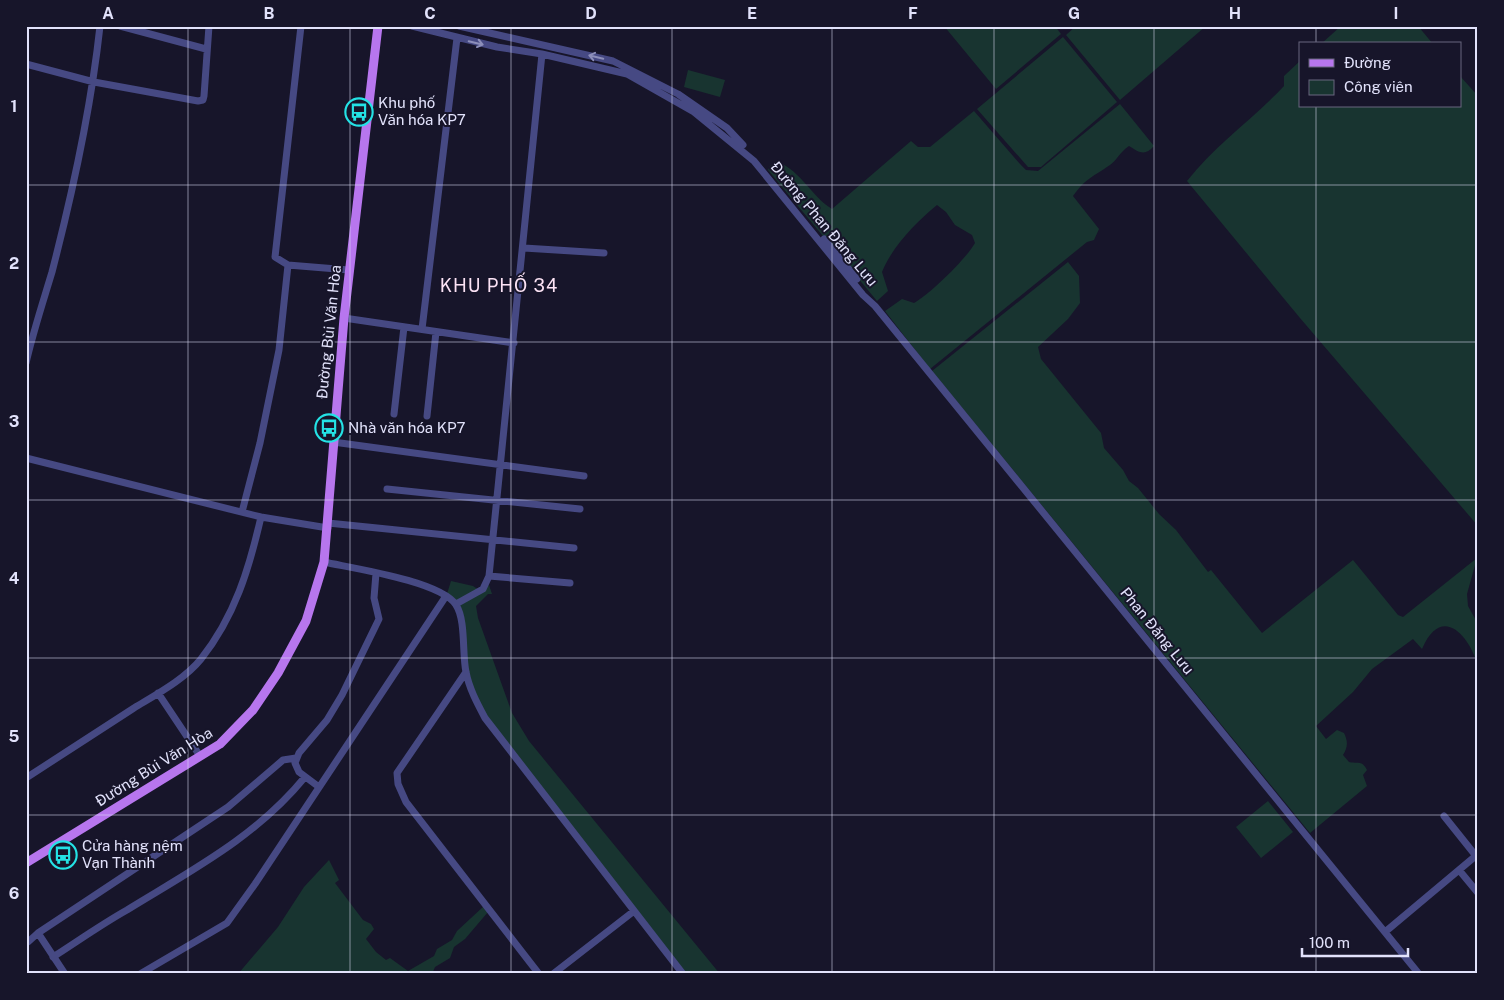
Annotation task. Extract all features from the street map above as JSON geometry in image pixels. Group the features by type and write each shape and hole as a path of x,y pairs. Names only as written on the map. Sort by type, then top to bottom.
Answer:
{"main road":[{"name":"Đường Bùi Văn Hòa","path":"26,863 220,744 238,728 278,673 306,621 324,562 328,526 332,442 344,318 378,26"}],"street":[{"path":"26,363 35,323 51,274 70,201 94,82 100,26"},
{"path":"120,26 206,49"},
{"path":"26,64 94,82 198,101 203,100 209,26"},
{"path":"301,26 276,257 288,265 349,270"},
{"name":"Đường Phan Đăng Lưu","path":"412,26 497,48 542,54 613,70 642,79 678,94 727,128 790,198 871,296 876,306"},
{"name":"Đường Phan Đăng Lưu","path":"460,26 613,61 642,79"},
{"path":"422,330 457,38"},
{"path":"456,604 483,588 489,576 495,501 524,248 528,175 542,54"},
{"path":"524,248 604,253"},
{"path":"242,512 260,443 279,350 288,265"},
{"name":"Phan Đăng Lưu","path":"876,306 1419,974"},
{"path":"344,318 514,344"},
{"path":"394,414 404,327"},
{"path":"426,416 436,332"},
{"path":"332,442 584,476"},
{"path":"26,458 260,517 328,526 574,548"},
{"path":"387,490 580,510"},
{"path":"26,778 158,693 200,660 231,613 250,565 260,517"},
{"path":"324,562 421,584 446,596 456,604 460,616 466,672 470,689 485,718 683,974"},
{"path":"319,787 305,777 296,767 296,758 327,720 342,695 379,619 374,598 376,573"},
{"path":"489,576 570,583"},
{"path":"140,974 226,923 446,596"},
{"path":"466,672 397,773 398,784 406,802 539,974"},
{"path":"158,693 200,756"},
{"path":"28,942 38,933 228,807 283,760 296,758"},
{"path":"53,957 127,909 178,881 241,838 286,800 305,777"},
{"path":"1385,932 1477,855 1444,816"},
{"path":"1459,870 1478,893"},
{"path":"552,974 634,911"},
{"path":"38,933 61,972"}],"green space":[{"path":"944,26 1055,26 1061,34 996,89"},
{"path":"1076,26 1206,26 1120,100 1066,35"},
{"path":"1341,26 1418,26 1431,42 1323,42"},
{"path":"1063,37 1117,102 1041,167 1028,167 977,109"},
{"path":"1299,62 1299,108 1462,108 1462,78 1478,96 1478,526 1300,318 1187,181 1222,144 1284,86 1284,76"},
{"path":"688,70 725,80 720,97 684,87"},
{"path":"1120,104 1154,146 1148,151 1142,152 1129,146 1112,163 1086,181 1073,196 1099,229 1094,240 1087,242 930,369 885,311 902,299 914,303 938,284 956,267 975,243 972,235 955,225 946,212 937,205 913,227 892,253 882,272 888,291 877,301 768,170 777,161 786,166 832,209 911,141 918,147 930,147 974,111 1026,170 1038,171"},
{"path":"1068,262 1079,276 1080,303 1068,319 1038,347 1041,359 1101,433 1104,448 1123,470 1129,481 1138,488 1159,514 1176,530 1208,572 1211,570 1262,633 1353,560 1398,615 1403,617 1477,558 1467,594 1468,606 1478,624 1478,666 1474,654 1461,635 1454,629 1446,626 1438,628 1429,635 1422,649 1413,639 1372,669 1353,692 1316,726 1326,739 1337,730 1344,733 1347,744 1343,755 1349,762 1360,763 1365,767 1367,770 1363,775 1367,786 1310,833 932,371"},
{"path":"451,581 473,586 482,592 489,585 492,594 488,594 476,606 478,618 512,713 529,741 720,974 687,974 486,716 468,672 462,616 447,594"},
{"path":"1268,801 1293,832 1261,858 1236,827"},
{"path":"329,860 339,880 335,883 363,920 371,924 374,929 366,939 376,952 386,960 390,958 408,971 434,956 437,949 452,940 457,931 484,906 488,912 465,939 454,947 450,958 435,967 432,974 238,974 278,927 304,887"}],"place":[{"name":"Khu phố Văn hóa KP7","path":"359,112"},
{"name":"Nhà văn hóa KP7","path":"329,428"},
{"name":"Cửa hàng nệm Vạn Thành","path":"63,855"}],"district":[{"name":"KHU PHỐ 34","path":"499,286"}]}
